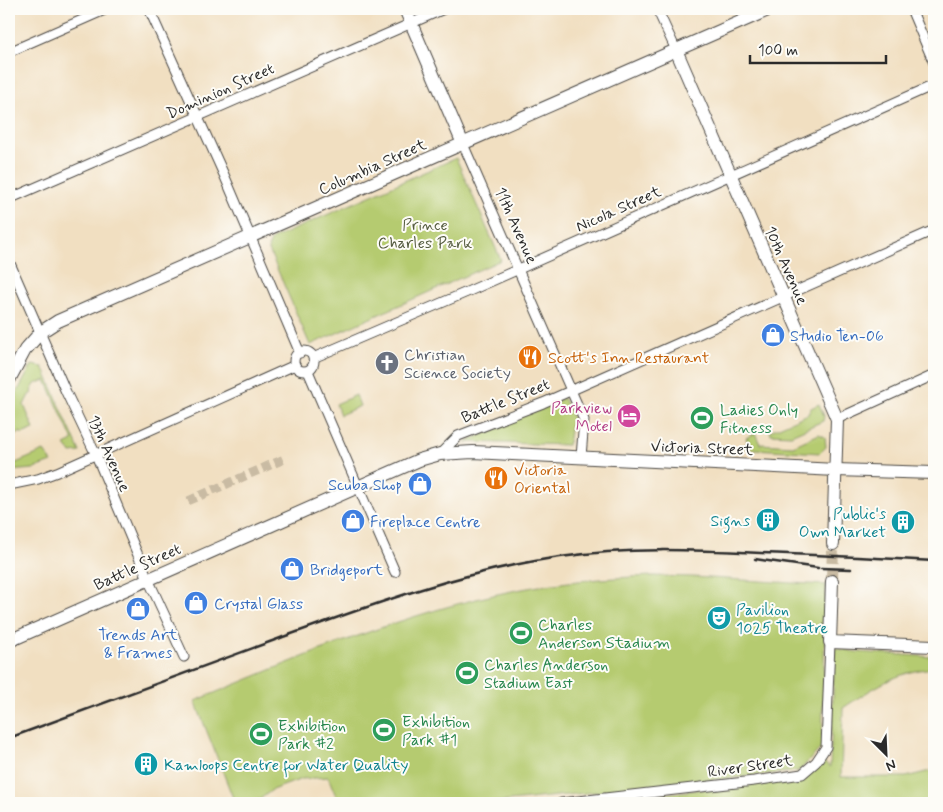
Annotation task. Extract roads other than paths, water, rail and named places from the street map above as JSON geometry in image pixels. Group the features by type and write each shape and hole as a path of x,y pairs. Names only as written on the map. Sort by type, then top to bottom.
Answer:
{"main road":[{"name":"11th Avenue","path":"405,9 463,144"},
{"name":"Columbia Street","path":"9,380 25,350 41,332 58,322 770,9"},
{"name":"10th Avenue","path":"676,50 837,419 833,544"},
{"name":"Victoria Street","path":"440,454 473,452 934,473"},
{"name":"Battle Street","path":"9,641 419,460 440,454"},
{"path":"832,581 830,642 934,646"}],"street":[{"path":"9,52 107,9"},
{"path":"149,9 225,177 300,353"},
{"name":"Dominion Street","path":"9,198 444,9"},
{"name":"10th Avenue","path":"657,9 676,50"},
{"path":"910,9 934,63"},
{"name":"Nicola Street","path":"313,358 934,85"},
{"name":"11th Avenue","path":"463,144 584,420 581,457"},
{"name":"Battle Street","path":"440,454 458,436 570,390 934,230"},
{"name":"13th Avenue","path":"9,261 66,392 96,455 148,580 184,657"},
{"path":"307,352 313,358 313,366 308,371 299,370 295,365 294,359 300,353 307,352"},
{"path":"9,484 38,479 96,455 295,365"},
{"path":"308,371 396,572"},
{"path":"837,419 934,375"},
{"name":"River Street","path":"561,803 802,774 816,762 826,747 830,642"}],"tunnel":[{"path":"188,501 284,459"},
{"path":"832,581 833,544"}],"railway":[{"path":"9,738 380,602 451,580 523,563 585,554 661,550 934,561"},
{"path":"755,559 818,568"},
{"path":"821,568 851,569"}],"place":[{"name":"Studio Ten-06","path":"773,335"},
{"name":"Scott's Inn Restaurant","path":"530,357"},
{"name":"Christian Science Society","path":"387,363"},
{"name":"Parkview Motel","path":"629,416"},
{"name":"Ladies Only Fitness","path":"702,418"},
{"name":"Victoria Oriental","path":"496,478"},
{"name":"Scuba Shop","path":"420,484"},
{"name":"Signs","path":"768,520"},
{"name":"Fireplace Centre","path":"353,521"},
{"name":"Public's Own Market","path":"903,522"},
{"name":"Bridgeport","path":"292,569"},
{"name":"Crystal Glass","path":"196,603"},
{"name":"Trends Art & Frames","path":"138,609"},
{"name":"Pavilion 1025 Theatre","path":"719,618"},
{"name":"Charles Anderson Stadium","path":"521,633"},
{"name":"Charles Anderson Stadium East","path":"467,673"},
{"name":"Exhibition Park #1","path":"384,730"},
{"name":"Exhibition Park #2","path":"261,734"},
{"name":"Kamloops Centre for Water Quality","path":"146,764"}],"park label":[{"name":"Prince Charles Park","path":"425,233"}]}
